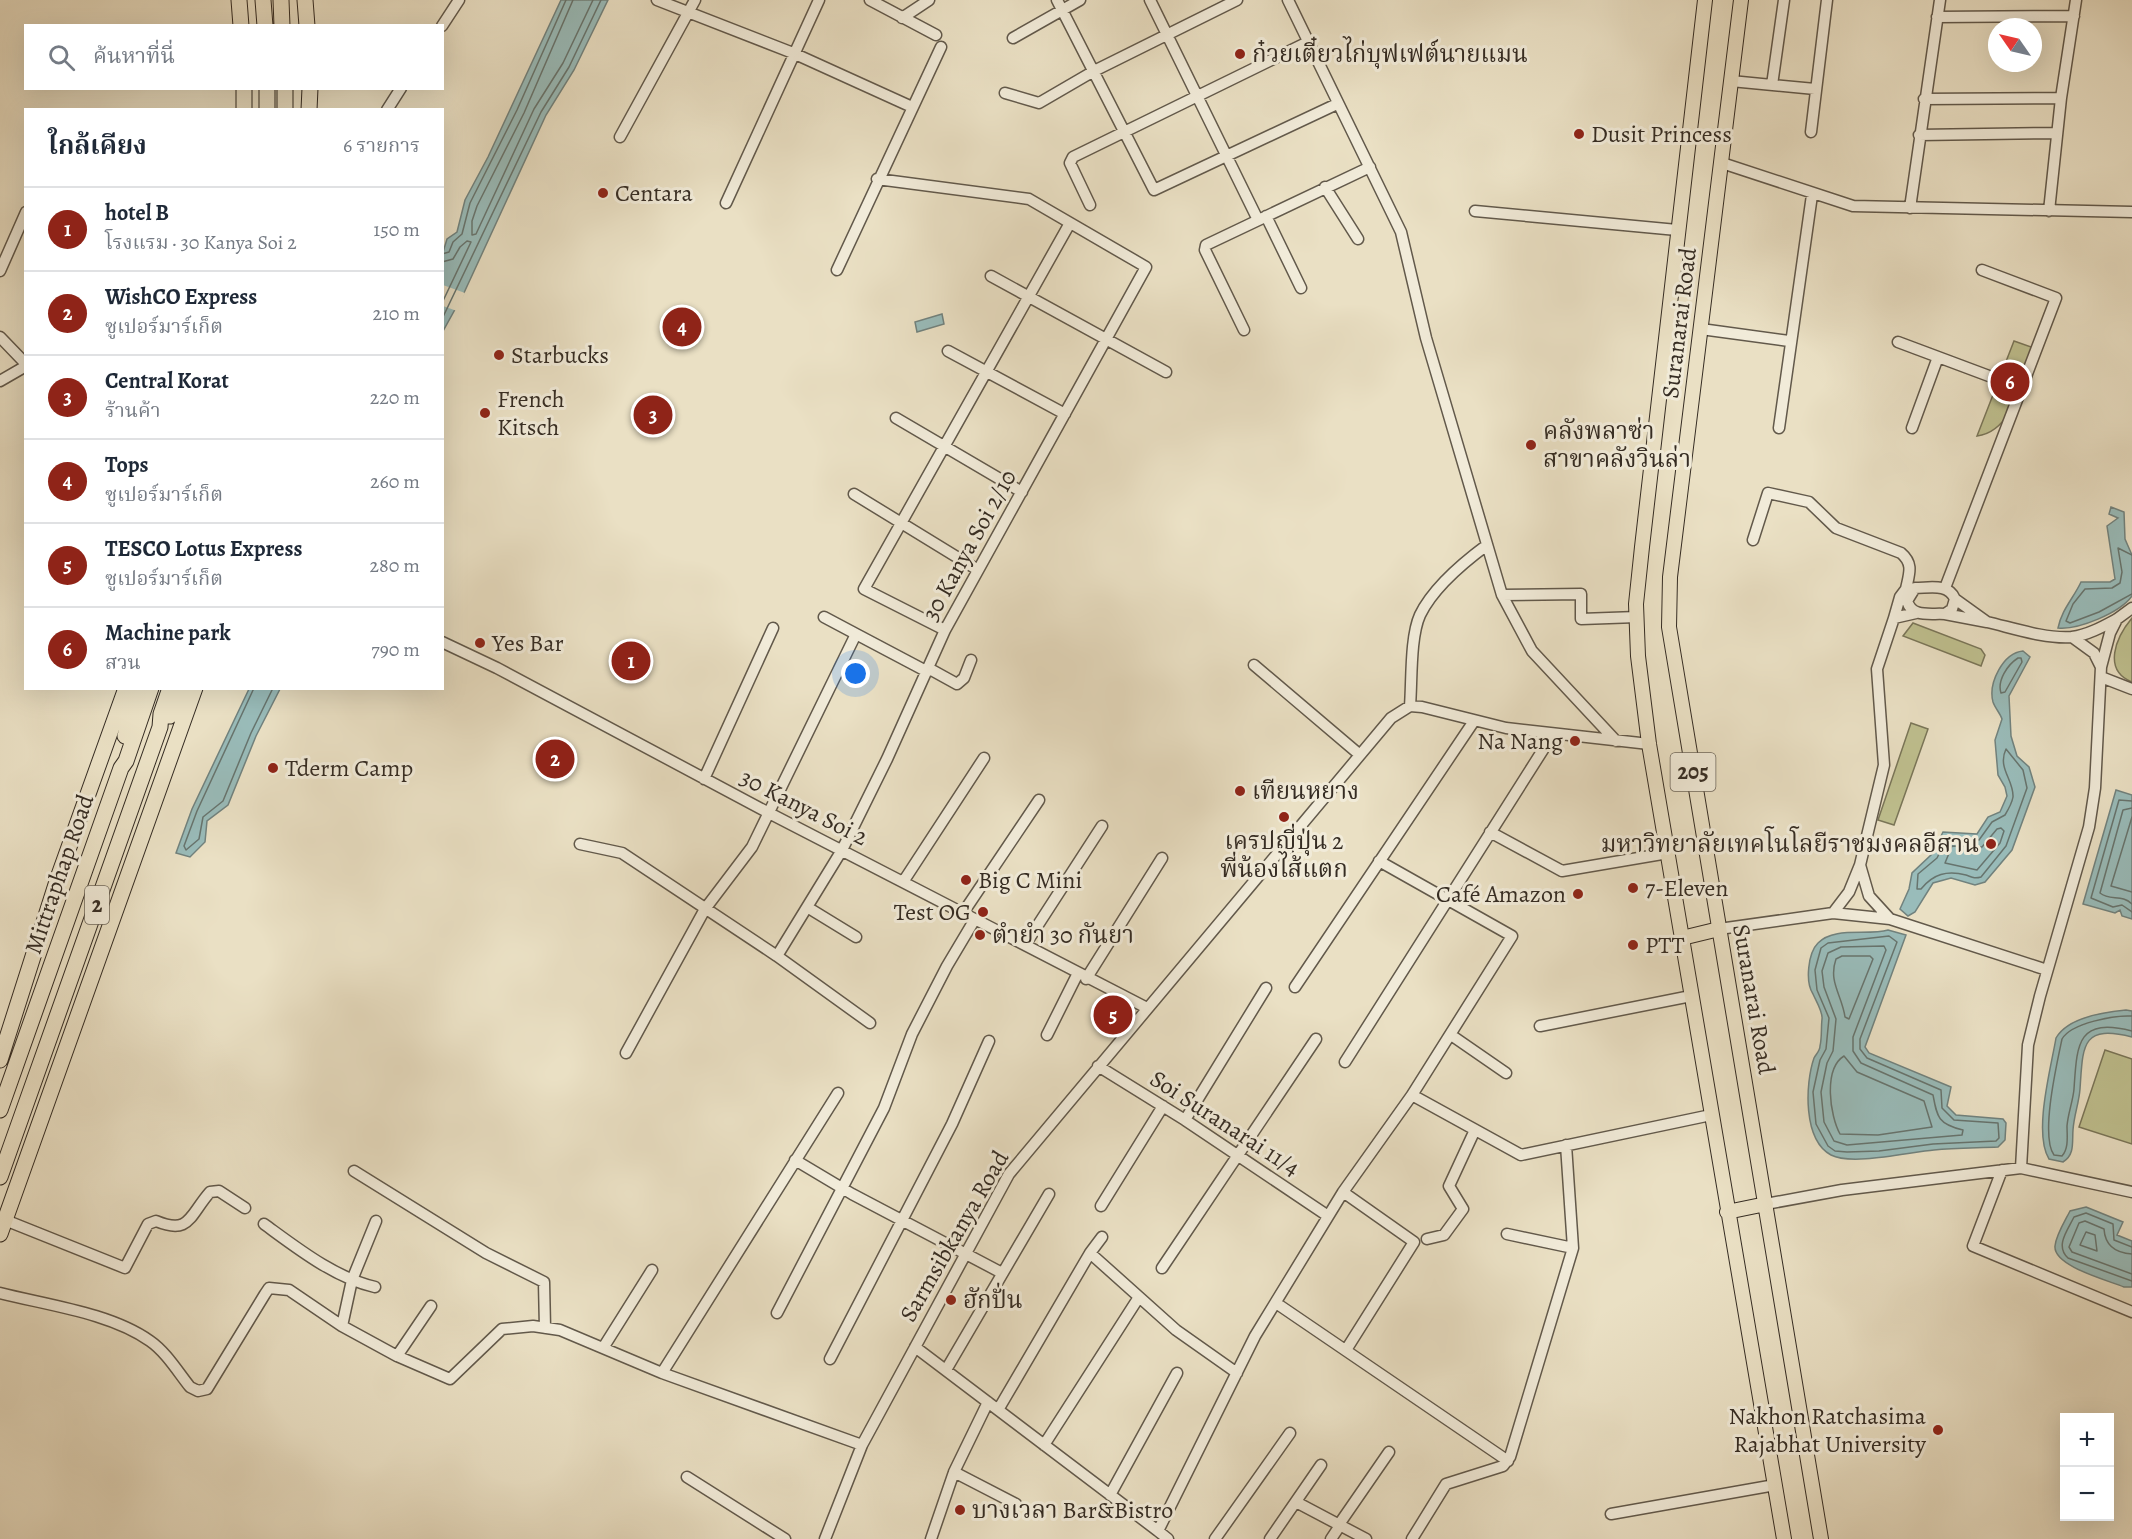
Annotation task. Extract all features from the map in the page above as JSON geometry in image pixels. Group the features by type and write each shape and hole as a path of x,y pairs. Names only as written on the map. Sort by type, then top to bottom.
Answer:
{"highway":[{"path":"239,0 241,24"},
{"path":"263,0 264,24"},
{"path":"280,0 282,24"},
{"path":"305,0 307,24"},
{"path":"243,90 244,108"},
{"path":"267,90 267,108"},
{"path":"285,90 285,108"},
{"path":"309,90 309,108"},
{"name":"Mittraphap Road","path":"0,1060 49,908 125,690"},
{"path":"121,768 119,757 138,690"},
{"name":"Mittraphap Road","path":"2,1103 121,768 126,761 151,690"},
{"name":"Mittraphap Road","path":"0,1177 160,727 161,714 169,690"},
{"path":"160,727 170,716 181,690"},
{"path":"2,1227 194,690"},
{"path":"16,1189 26,1104"}],"main road":[{"name":"Suranarai Road","path":"1705,0 1642,548 1637,617 1638,656 1649,744 1784,1539"},
{"name":"Suranarai Road","path":"1741,0 1670,577 1669,627 1821,1539"},
{"path":"1682,938 1719,929"},
{"path":"1727,1212 1766,1204"}],"street":[{"path":"443,24 459,0"},
{"path":"657,0 793,53 912,107"},
{"path":"620,137 695,0"},
{"path":"726,203 819,0"},
{"path":"870,0 936,35"},
{"path":"902,18 929,0"},
{"path":"1013,38 1059,5 1080,0"},
{"path":"1150,0 1226,158 1301,288"},
{"path":"1005,93 1039,104 1094,71 1237,0"},
{"path":"1288,0 1401,232 1426,338 1502,595 1532,651 1616,741"},
{"path":"1772,85 1784,0"},
{"path":"1810,132 1827,0"},
{"path":"1910,208 1940,0"},
{"path":"2049,211 2061,98 2076,0"},
{"path":"1059,5 1154,190 1337,104"},
{"path":"1937,17 2074,16"},
{"path":"1090,205 1070,160 1308,42"},
{"path":"837,270 877,179 941,47"},
{"path":"1731,81 1815,89"},
{"path":"388,108 400,90"},
{"path":"1924,99 2061,98"},
{"path":"1919,135 2057,133"},
{"path":"1722,163 1812,195 1853,206 2132,212"},
{"path":"1244,330 1205,247 1370,167"},
{"path":"877,179 1029,199 1070,223 864,590 945,630"},
{"path":"1325,187 1358,239"},
{"path":"1779,428 1789,341 1812,195"},
{"path":"1475,211 1677,230"},
{"path":"0,271 24,217"},
{"name":"30 Kanya Soi 2/10","path":"777,956 842,850 945,630 1146,267 1070,223"},
{"path":"1945,588 2056,298 1982,270"},
{"path":"992,276 1166,372"},
{"path":"1701,328 1789,341"},
{"path":"0,337 24,363"},
{"path":"1898,342 2021,388"},
{"path":"948,351 1065,414"},
{"path":"1912,428 1938,357"},
{"path":"0,381 24,366"},
{"path":"896,418 1022,492"},
{"path":"1753,540 1768,493 1809,502 1836,528 1901,553 1907,559 1911,588 1907,601 1909,609 1916,613"},
{"path":"854,494 978,570"},
{"path":"1487,545 1467,560 1420,615 1416,633 1410,706 1474,721 1553,734 1649,744"},
{"path":"1833,913 1849,892 1860,865 1884,765 1877,669 1900,597 1911,588 1945,588 1952,592 1955,599 1987,622"},
{"path":"1502,595 1581,594 1581,619 1637,617"},
{"path":"1945,614 1952,609 1955,599"},
{"path":"1894,618 1916,613 1945,614 2031,632 2072,637 2103,627 2132,608"},
{"path":"824,617 957,684 964,678 971,660"},
{"path":"2021,1168 2028,1045 2047,970 2089,827 2095,788 2101,672 2110,633 2117,619"},
{"path":"704,779 773,628"},
{"path":"626,1053 705,909 752,847 856,634"},
{"path":"2072,637 2094,653 2101,672 2132,689"},
{"name":"30 Kanya Soi 2","path":"444,643 497,668 704,779 1147,1008"},
{"path":"1254,665 1360,754"},
{"name":"Sarmsibkanya Road","path":"825,1539 862,1445 1009,1174 1360,754 1391,718 1410,706"},
{"path":"1294,987 1474,721"},
{"path":"1345,1062 1553,734"},
{"path":"903,882 984,758"},
{"path":"963,913 1039,800"},
{"path":"1025,945 1102,826"},
{"path":"1490,832 1562,871 1668,853"},
{"path":"580,844 622,853 777,956 870,1023"},
{"path":"1047,1035 1082,976 1162,858"},
{"path":"1158,1532 1237,1373 1276,1303 1343,1192 1412,1095 1512,936 1379,861"},
{"path":"1860,865 1869,896 1890,919"},
{"path":"807,907 856,937"},
{"path":"1719,929 1833,913 1890,919 2047,970"},
{"path":"777,1313 844,1189 884,1108 912,1034 946,966 975,919"},
{"path":"1185,1120 1266,988"},
{"path":"1540,1026 1691,996"},
{"path":"1451,1035 1506,1073"},
{"path":"1162,1268 1236,1154 1316,1040"},
{"path":"830,1359 952,1124 989,1041"},
{"name":"Soi Suranarai 11/4","path":"1098,1066 1185,1120 1328,1216"},
{"path":"662,1373 838,1093"},
{"path":"1412,1095 1521,1155 1711,1115"},
{"path":"1101,1206 1163,1106"},
{"path":"1427,1239 1444,1235 1462,1212 1460,1201 1449,1186 1474,1131"},
{"path":"1412,1539 1446,1485 1503,1466 1508,1461 1573,1248 1566,1145"},
{"path":"795,1160 844,1189 1002,1273"},
{"path":"1766,1204 1853,1188 2021,1168 2132,1192"},
{"path":"2002,1170 1973,1246 2132,1312"},
{"path":"354,1171 486,1253 544,1281 545,1328"},
{"path":"2,1227 124,1268 148,1224 156,1221 173,1228 184,1225 210,1192 219,1191 245,1208"},
{"path":"1343,1192 1414,1242 1346,1350"},
{"path":"946,1370 1049,1194"},
{"path":"342,1326 352,1280 376,1221"},
{"path":"264,1224 290,1243 352,1280 375,1287"},
{"path":"1507,1234 1573,1248"},
{"path":"998,1410 1090,1253 1102,1237"},
{"path":"1090,1253 1176,1330 1237,1373"},
{"path":"603,1348 652,1270"},
{"path":"0,1293 113,1322 136,1332 153,1343 190,1387 198,1391 207,1389 269,1288 289,1290 342,1326 397,1356 450,1379 502,1329 560,1330 662,1373 862,1445"},
{"path":"1044,1445 1139,1297"},
{"path":"1276,1303 1508,1461"},
{"path":"397,1356 431,1306"},
{"path":"915,1347 1168,1539"},
{"path":"1110,1495 1177,1373"},
{"path":"931,1539 954,1472 988,1402"},
{"path":"1215,1539 1290,1433"},
{"path":"1331,1539 1389,1452"},
{"path":"1270,1539 1321,1465"},
{"path":"954,1472 1016,1504"},
{"path":"687,1477 785,1539"},
{"path":"1611,1514 1775,1485"},
{"path":"1296,1502 1366,1539"}],"green space":[{"path":"2014,341 2034,348 2015,402 2000,424 1990,432 1977,436"},
{"path":"2132,618 2132,682 2117,670 2115,653 2121,634"},
{"path":"1913,623 1981,649 1985,655 1981,666 1903,636"},
{"path":"1911,723 1928,729 1894,825 1878,820"},
{"path":"2105,1050 2132,1059 2132,1144 2079,1127"}],"water":[{"path":"561,0 608,0 574,70 546,115 463,295 444,329 444,249 447,239 457,232 465,200 488,157"},
{"path":"942,314 944,324 917,332 915,322"},
{"path":"2111,507 2124,512 2125,539 2132,555 2132,596 2118,608 2098,619 2076,626 2058,628 2081,582 2110,582 2115,579 2107,526 2118,518 2109,514"},
{"path":"2023,651 2030,657 2009,696 2011,736 2017,756 2029,767 2035,787 2012,850 1985,882 1975,885 1951,878 1933,883 1915,912 1908,916 1900,909 1909,889 1912,873 1932,854 1943,832 1977,834 1988,817 2000,812 2007,796 1998,775 1995,740 2002,719 1993,702 1992,694 1995,678 2003,663 2009,657"},
{"path":"249,690 279,690 256,736 228,805 207,821 205,842 190,857 176,853 192,809"},
{"path":"2116,790 2132,795 2132,919 2122,916 2120,910 2115,913 2083,904"},
{"path":"1888,930 1906,935 1865,1047 1869,1053 1951,1087 1947,1106 1956,1115 2003,1119 2006,1123 2005,1140 1998,1147 1942,1149 1853,1159 1831,1155 1822,1148 1815,1137 1811,1125 1808,1096 1811,1069 1820,1048 1822,1016 1809,982 1812,954 1818,943 1833,935"},
{"path":"2132,1011 2132,1037 2103,1034 2094,1036 2088,1042 2082,1061 2071,1152 2063,1162 2049,1159 2045,1148 2043,1117 2056,1038 2069,1025 2078,1020 2097,1014"},
{"path":"2086,1207 2123,1222 2117,1235 2132,1241 2132,1287 2124,1287 2082,1271 2071,1266 2057,1253 2055,1246 2057,1237 2070,1211"}],"pier":[{"path":"444,285 465,293 457,311 444,306"}],"place":[{"name":"ก๋วยเตี๋ยวไก่บุฟเฟต์นายแมน","path":"1240,54"},
{"name":"Dusit Princess","path":"1579,134"},
{"name":"Centara","path":"603,193"},
{"name":"Tops","path":"682,327"},
{"name":"Starbucks","path":"499,355"},
{"name":"Machine park","path":"2010,382"},
{"name":"French Kitsch","path":"485,413"},
{"name":"Central Korat","path":"653,415"},
{"name":"คลังพลาซ่า สาขาคลังวินล่า","path":"1531,445"},
{"name":"Yes Bar","path":"480,643"},
{"name":"hotel B","path":"631,661"},
{"name":"Na Nang","path":"1575,741"},
{"name":"WishCO Express","path":"555,759"},
{"name":"Tderm Camp","path":"273,768"},
{"name":"เทียนหยาง","path":"1240,791"},
{"name":"เครปญี่ปุ่น 2 พี่น้องไส้แตก","path":"1284,817"},
{"name":"มหาวิทยาลัยเทคโนโลยีราชมงคลอีสาน","path":"1991,844"},
{"name":"Big C Mini","path":"966,880"},
{"name":"7-Eleven","path":"1633,888"},
{"name":"Café Amazon","path":"1578,894"},
{"name":"Test OG","path":"983,912"},
{"name":"ตำยำ 30 กันยา","path":"980,935"},
{"name":"PTT","path":"1633,945"},
{"name":"TESCO Lotus Express","path":"1113,1015"},
{"name":"ฮักปั่น","path":"951,1300"},
{"name":"Nakhon Ratchasima Rajabhat University","path":"1938,1430"},
{"name":"บางเวลา Bar&Bistro","path":"960,1510"}]}
